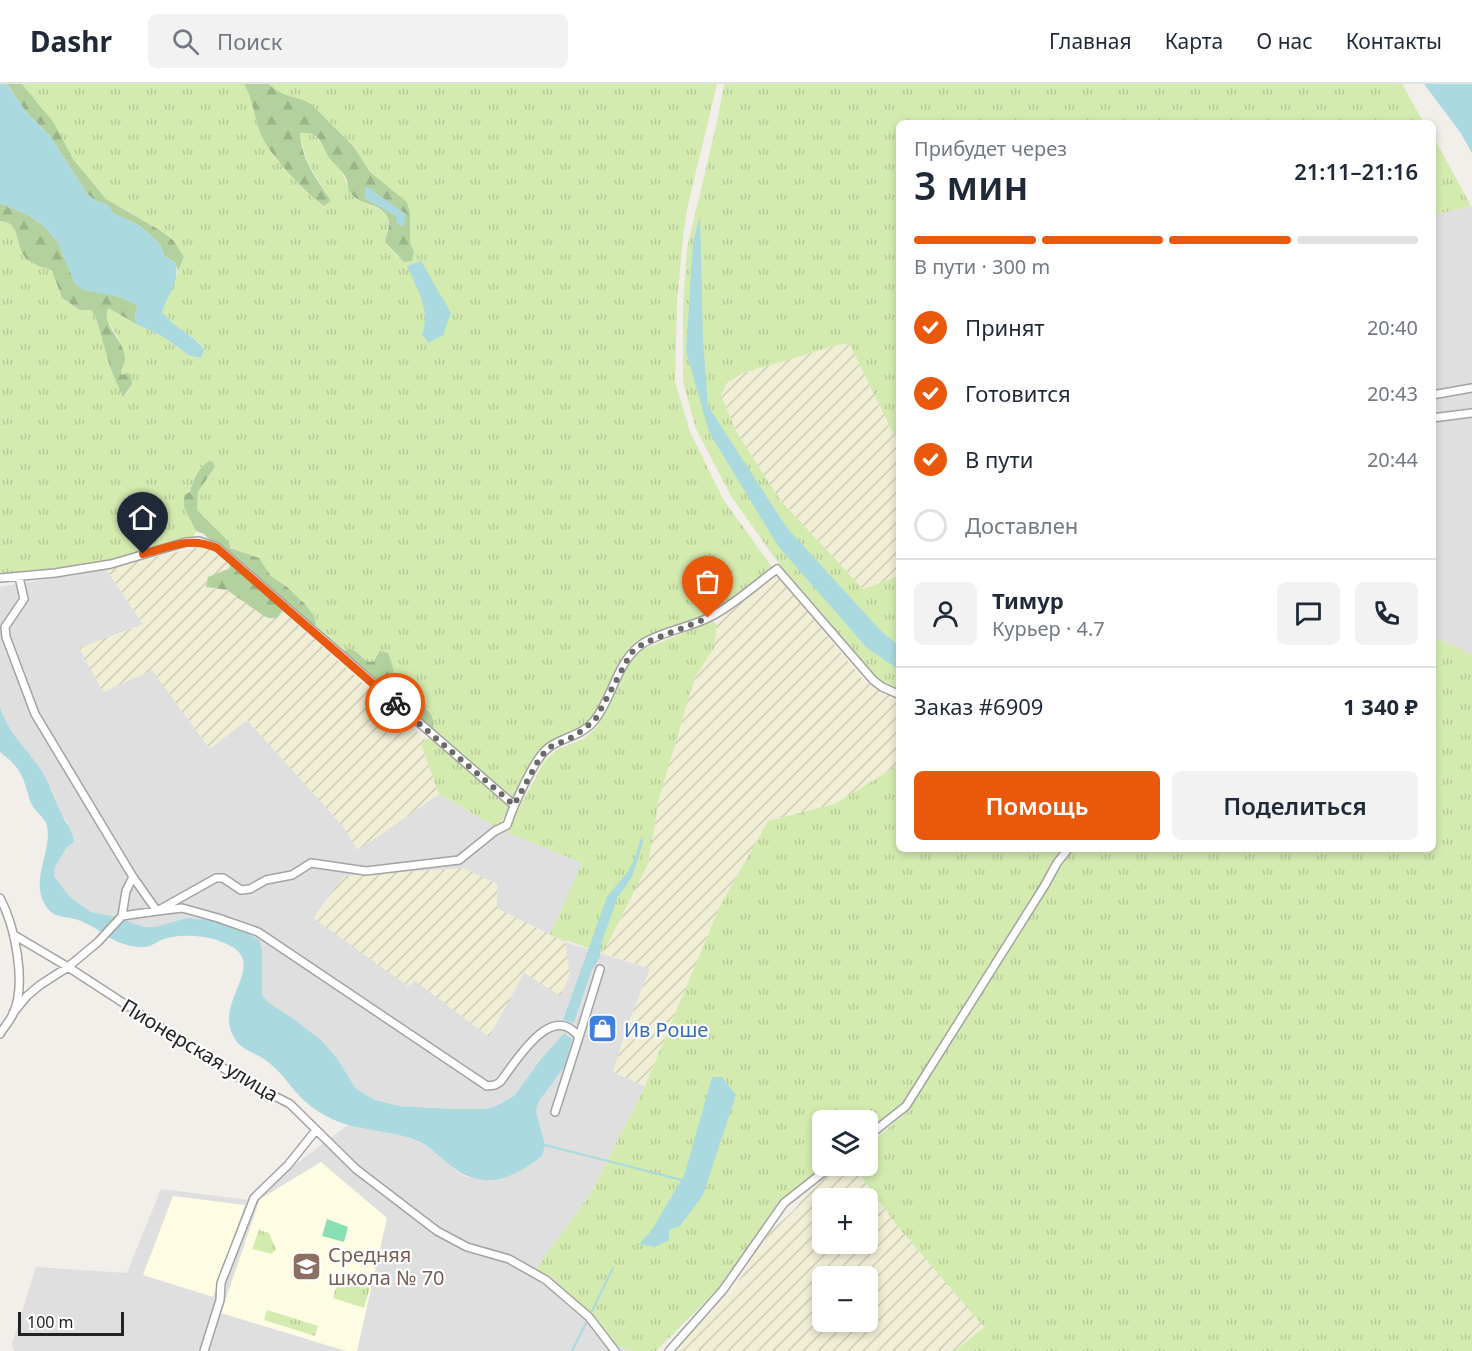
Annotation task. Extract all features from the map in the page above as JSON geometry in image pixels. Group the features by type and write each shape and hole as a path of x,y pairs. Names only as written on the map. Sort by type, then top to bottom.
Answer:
{"street":[{"path":"1436,394 1472,388"},
{"path":"1436,417 1472,413"},
{"path":"0,578 111,564 186,542 199,541 217,548 514,805"},
{"path":"157,911 216,878 223,878 241,890 250,889 266,880 292,875 311,863 366,871 459,860 495,831 507,825 514,805 539,759 548,748 575,736 595,720 631,653 644,643 708,618 722,610 777,568 873,680 896,693"},
{"path":"20,577 24,599 5,627 6,638 35,714 133,877 157,911"},
{"path":"878,1128 906,1106 1066,852"},
{"path":"0,1034 27,996 98,942 122,915 126,891 133,877"},
{"path":"0,898 14,936 18,982 13,1013"},
{"path":"122,915 182,908 258,932 487,1086 500,1082 533,1039 549,1027 561,1025 573,1029 579,1037"},
{"name":"Пионерская улица","path":"14,936 68,967 234,1075 290,1104 356,1170 437,1231 467,1247 509,1259 546,1280 590,1317 615,1351"},
{"path":"555,1112 600,969"},
{"path":"204,1351 220,1300 221,1283 255,1198 288,1166 316,1130"},
{"path":"669,1351 723,1290 784,1203 818,1176"}],"shaded area":[{"path":"1472,206 1472,656 1458,647 1436,639 1436,214"},
{"path":"841,344 850,345 896,439 896,577 864,590 780,500 736,431 721,395 727,383 743,373"},
{"path":"197,547 218,554 231,565 223,572 208,577 206,585 216,590 229,591 268,618 277,618 283,611 426,740 421,744 439,794 358,850 342,825 247,720 210,749 152,670 103,692 79,648 143,624 106,569"},
{"path":"106,569 143,624 103,692 152,670 209,748 247,720 342,825 358,850 439,794 498,828 583,863 565,942 651,969 628,1024 613,1072 645,1086 591,1193 536,1269 554,1279 593,1317 614,1345 633,1351 14,1351 12,1344 36,1267 127,1273 161,1189 248,1200 349,1124 389,1131 419,1142 437,1153 457,1172 466,1177 516,1172 535,1162 542,1134 536,1111 539,1101 565,1066 564,1033 541,1059 514,1096 496,1106 486,1109 452,1109 399,1106 375,1100 356,1089 337,1058 322,1041 269,1003 262,995 262,950 258,940 240,929 144,927 113,916 91,912 69,896 54,876 55,867 67,847 68,823 61,814 42,772 8,728 0,707 0,587"},
{"path":"770,575 779,577 864,681 896,696 896,765 835,804 768,821 720,906 645,1086 613,1072 628,1024 650,969 603,953 648,864 659,799 695,677 714,648 717,625 727,611"},
{"path":"463,868 497,884 497,908 565,942 570,975 560,996 524,973 489,1037 415,981 408,986 313,918 344,876"},
{"name":"Средняя школа № 70","path":"321,1162 387,1218 357,1351 346,1351 221,1313 260,1199"},
{"path":"826,1176 861,1176 870,1188 812,1188"},
{"path":"812,1188 812,1254 878,1254 878,1199 898,1227 985,1328 955,1351 674,1351 734,1288 770,1232 793,1211"},
{"path":"173,1196 245,1205 213,1297 143,1275"}],"green space":[{"path":"7,84 22,84 54,123 73,159 106,199 173,240 184,257 178,271 175,262 164,256 160,244 140,226 113,213 107,205 87,194 50,136 26,112"},
{"path":"22,84 244,84 266,145 290,174 308,194 324,206 331,201 304,152 300,132 309,131 315,135 342,171 350,193 385,212 389,219 385,242 398,257 414,252 410,242 410,213 407,202 370,172 354,147 311,105 279,92 269,84 717,84 687,209 677,304 675,382 690,432 723,499 772,567 721,608 636,645 594,722 536,758 498,828 439,794 421,744 432,735 422,706 404,694 397,683 394,670 374,661 362,659 353,650 339,654 312,629 316,624 314,616 304,603 271,576 259,558 230,548 197,510 198,492 215,468 205,463 195,476 184,507 196,531 194,536 118,561 0,578 0,221 7,222 16,230 25,254 31,262 52,272 60,294 67,302 81,309 91,309 122,396 126,395 132,384 120,372 120,343 108,322 108,308 162,336 190,356 200,358 204,348 162,312 184,257 173,240 106,199 73,159 40,105 29,95"},
{"path":"244,84 269,84 284,94 311,104 354,147 370,172 407,202 410,213 410,242 414,252 412,261 404,262 385,242 389,222 387,216 379,209 353,196 349,191 345,175 331,160 320,140 313,134 300,133 301,143 311,169 331,201 324,206 299,184 266,145"},
{"path":"724,84 1402,84 1422,120 896,120 896,439 850,345 841,344 743,373 727,383 721,395 736,431 780,500 863,589 896,577 896,689 875,678 781,567 731,496 696,429 683,382 683,305 687,248"},
{"path":"1436,141 1471,206 1436,214"},
{"path":"0,203 30,216 45,227 57,241 75,283 83,289 121,297 138,306 135,314 136,324 108,308 107,314 110,327 124,351 122,375 128,373 131,375 132,384 124,396 122,396 110,367 96,318 91,310 80,310 62,298 52,271 26,258 12,225 0,221"},
{"path":"209,461 213,462 215,467 198,492 197,510 229,542 230,548 259,558 271,576 304,603 314,616 316,624 312,629 284,608 277,618 269,618 227,590 206,587 208,577 228,569 232,563 204,534 196,531 184,507 184,495 190,492 196,475"},
{"path":"713,621 717,625 714,648 695,677 659,799 648,864 603,953 550,935 582,863 506,832 544,762 556,750 585,738 597,727 628,664 641,650"},
{"path":"1436,639 1458,647 1472,656 1472,1351 955,1351 984,1327 898,1227 878,1199 878,1188 870,1188 861,1176 878,1176 878,1137 907,1112 1049,888 1060,865 1071,852 1436,852"},
{"path":"348,649 355,651 370,662 374,661 380,651 388,653 400,689 432,717 432,735 339,654"},
{"path":"896,765 896,852 1062,852 1055,859 1041,886 904,1103 878,1123 878,1110 812,1110 813,1176 779,1203 720,1287 656,1351 633,1351 614,1345 593,1317 554,1279 536,1269 591,1193 645,1086 720,906 768,821 835,804"},
{"path":"327,1219 348,1227 344,1242 322,1236"},
{"path":"259,1230 269,1233 276,1249 272,1254 252,1249"},
{"path":"339,1278 370,1288 364,1308 333,1298"},
{"path":"267,1310 318,1326 315,1336 264,1320"}],"water":[{"path":"0,84 7,84 26,112 50,136 87,194 96,201 107,204 113,213 140,226 160,244 164,256 175,262 175,281 162,312 204,349 201,358 190,356 162,336 136,324 135,314 138,306 121,297 83,290 75,283 57,241 45,227 30,216 0,203"},
{"path":"1424,84 1472,84 1472,153 1460,132"},
{"path":"366,186 406,214 404,226 397,224 396,216 364,198"},
{"path":"700,215 703,338 708,406 787,528 881,631 896,643 896,668 867,648 778,546 709,432 686,351 693,243"},
{"path":"421,261 451,313 443,335 429,343 422,335 425,317 422,300 407,266"},
{"path":"0,707 13,733 44,775 72,834 74,842 67,847 55,867 54,876 69,896 91,912 113,916 144,927 155,927 187,918 220,921 259,940 262,950 262,995 269,1003 322,1041 337,1058 356,1089 375,1100 399,1106 486,1109 514,1096 541,1059 564,1033 572,1039 565,1066 539,1101 536,1111 545,1145 542,1156 508,1176 485,1180 465,1175 420,1142 327,1117 304,1100 272,1065 235,1039 230,1026 229,1014 244,966 242,956 234,948 210,938 193,936 167,938 146,947 138,947 114,940 81,921 51,912 40,891 48,835 46,824 31,803 19,771 0,752"},
{"path":"642,835 643,842 632,877 618,897 601,944 600,957 591,972 574,1023 563,1020 607,897 628,871"},
{"path":"712,1077 722,1077 736,1095 703,1195 680,1226 669,1230 669,1240 655,1247 639,1244 651,1231 684,1176"}],"waterway":[{"path":"545,1145 682,1180"},
{"path":"592,1311 613,1268"},
{"path":"572,1351 586,1323"}],"way so far":[{"path":"395,703 514,805 539,759 548,748 575,736 595,720 631,653 644,643 708,618"}],"place":[{"name":"Ив Роше","path":"603,1029"},
{"name":"Средняя школа № 70","path":"307,1266"}],"route":[{"path":"143,554 186,542 199,541 217,548 395,703"}]}
